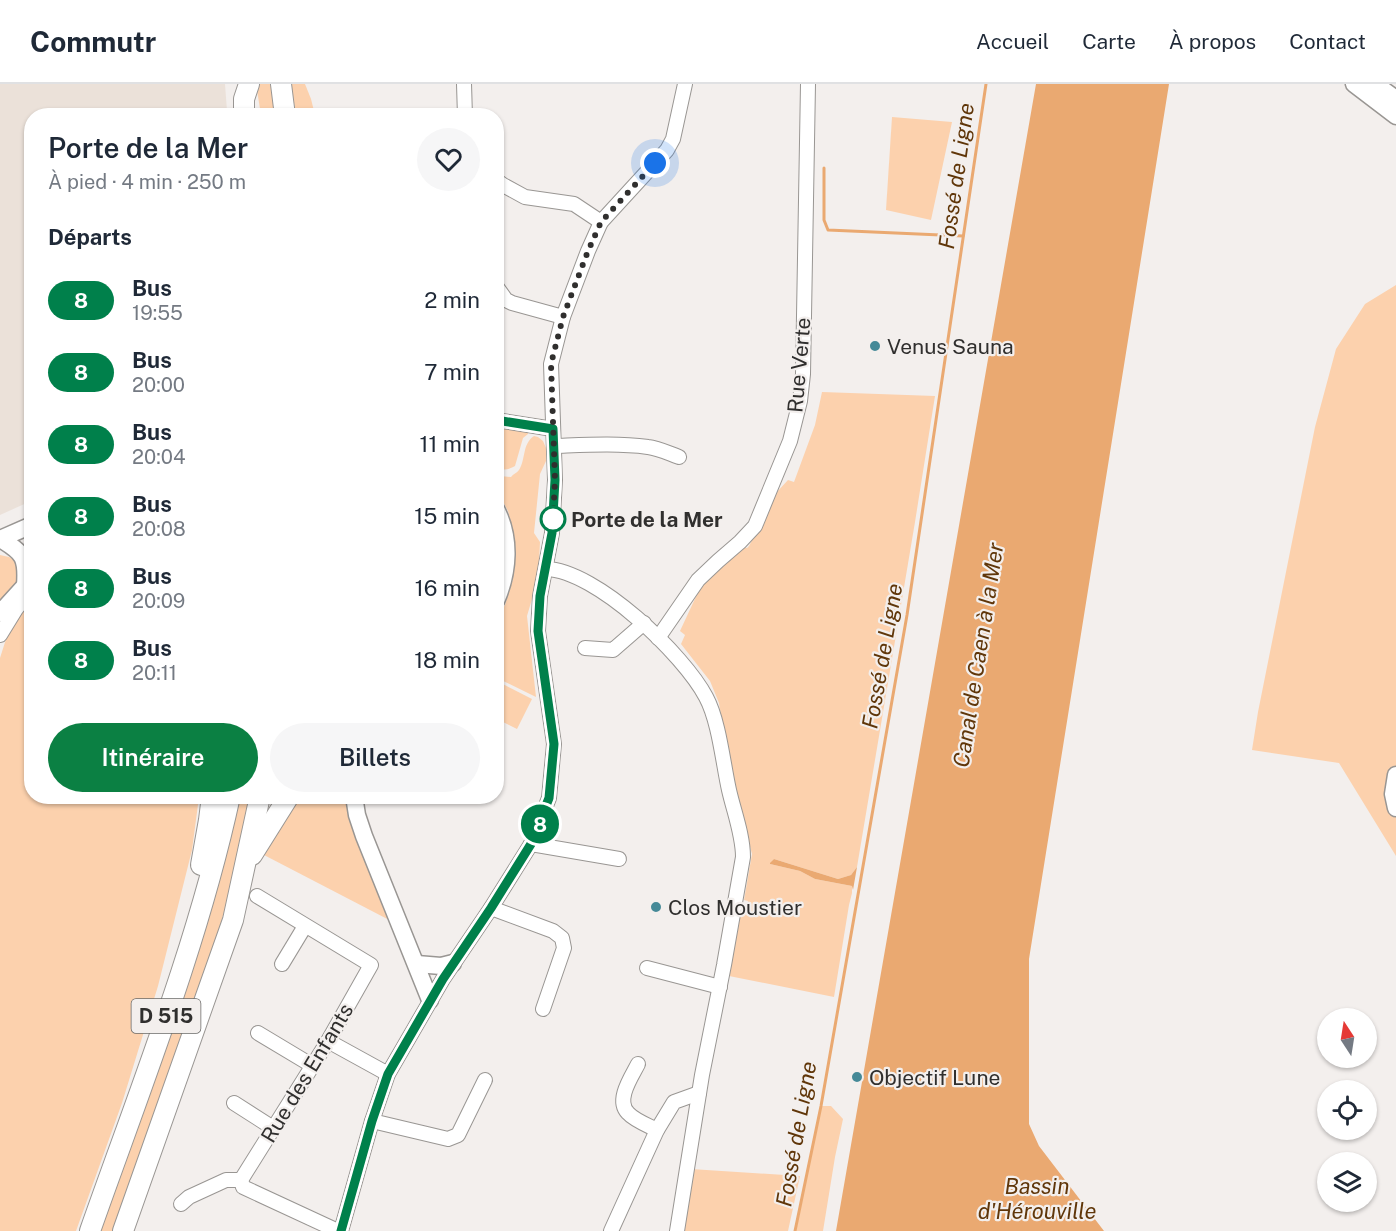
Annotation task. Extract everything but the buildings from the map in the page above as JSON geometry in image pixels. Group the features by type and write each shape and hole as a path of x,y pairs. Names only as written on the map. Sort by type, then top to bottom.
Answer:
{"highway":[{"path":"244,108 244,99 249,84"},
{"path":"249,84 253,108"},
{"path":"281,84 284,108"},
{"path":"191,940 188,921 205,847 211,804"},
{"name":"D 515","path":"90,1231 178,983 210,877 228,804"},
{"name":"D 515","path":"123,1231 233,920 258,804"},
{"path":"246,864 284,804"}],"main road":[{"path":"1354,84 1396,116"},
{"path":"1375,84 1396,99"},
{"path":"0,539 24,528"},
{"path":"504,532 507,548 504,577"},
{"path":"0,539 17,549 22,555 24,564"},
{"path":"0,613 24,588"},
{"path":"1396,775 1392,794 1396,808"},
{"path":"355,804 364,836 430,1000"},
{"path":"417,964 441,966 453,963"}],"street":[{"path":"464,84 465,108"},
{"path":"181,1204 189,1197 226,1180 241,1180 243,1187 340,1231 388,1074 453,963 531,844 549,798 554,755 538,631 540,596 552,533 555,492 551,364 563,317 601,222 667,150 674,139 685,84"},
{"name":"Rue Verte","path":"658,638 698,580 754,526 789,441 798,408 803,374 808,84"},
{"path":"504,186 525,197 574,204 601,222"},
{"path":"504,297 506,300 563,317"},
{"path":"504,421 553,429"},
{"path":"554,446 648,447 679,457"},
{"path":"546,569 569,573 609,597 644,623 686,666 708,700 742,842 743,857 699,1093 677,1231"},
{"path":"0,635 24,599"},
{"path":"585,648 613,650 644,623"},
{"path":"531,844 619,859"},
{"path":"256,896 305,926 282,963"},
{"path":"491,908 553,931 562,938 564,948 543,1009"},
{"name":"Rue des Enfants","path":"241,1180 313,1066 371,965 305,926"},
{"path":"647,968 720,987"},
{"path":"258,1034 313,1066"},
{"path":"328,1041 388,1074"},
{"path":"638,1064 623,1097 625,1108 628,1114 657,1130"},
{"path":"372,1121 448,1139 458,1135 485,1080"},
{"path":"611,1231 657,1130 674,1102 699,1093"},
{"path":"234,1103 273,1128"}],"shaded area":[{"path":"0,84 225,84 227,108 24,108 24,504 0,515"},
{"path":"256,84 274,84 278,108 260,108"},
{"path":"291,84 305,84 313,108 295,108"},
{"path":"892,117 952,122 931,220 886,210"},
{"path":"1396,285 1396,856 1339,763 1252,750 1315,427 1336,349 1365,304"},
{"path":"822,392 935,396 857,867 851,875 838,879 774,859 770,864 800,871 815,879 852,886 834,997 729,976 742,907 747,907 748,901 744,900 752,854 729,767 719,703 710,681 681,644 685,635 680,631 700,588 743,547 749,546 776,493 788,480 794,482 815,425"},
{"path":"504,427 528,431 523,438 515,466 504,469"},
{"path":"534,436 538,437 546,448 546,461 540,474 534,533 540,542 539,562 527,616 536,697 504,681 504,607 513,579 515,542 504,503 504,476 511,477 518,471 530,439"},
{"path":"0,555 17,562 19,579 0,602"},
{"path":"24,611 24,804 198,804 192,850 158,986 122,1103 76,1231 0,1231 0,658 7,636"},
{"path":"504,685 532,699 517,729 504,722"},
{"path":"234,804 252,804 214,946 117,1231 98,1231"},
{"path":"293,804 351,804 395,923 264,855"},
{"path":"821,1106 831,1106 843,1119 823,1231 796,1231"},
{"path":"691,1169 800,1176 788,1231 681,1231"}],"water":[{"path":"1036,84 1169,84 1029,959 1029,1124 1039,1146 1104,1231 836,1231"},
{"path":"774,859 838,879 851,875 857,867 853,890 852,886 815,879 800,871 770,864"}],"waterway":[{"name":"Fossé de Ligne","path":"795,1231 821,1106 907,615 986,84"},
{"path":"824,168 824,220 828,230 963,236"}],"bus line":[{"name":"8","path":"341,1231 372,1121 388,1074 443,979 531,844 549,798 554,744 538,631 540,596 552,533 555,480 553,429 504,421"}],"place":[{"name":"Venus Sauna","path":"875,346"},
{"name":"Porte de la Mer","path":"553,519"},
{"name":"Clos Moustier","path":"656,907"},
{"name":"Objectif Lune","path":"857,1077"}],"route":[{"path":"553,519 555,480 551,364 563,317 601,222 655,163"}],"water label":[{"name":"Canal de Caen à la Mer","path":"978,655"},
{"name":"Bassin d'Hérouville","path":"1037,1198"}]}
